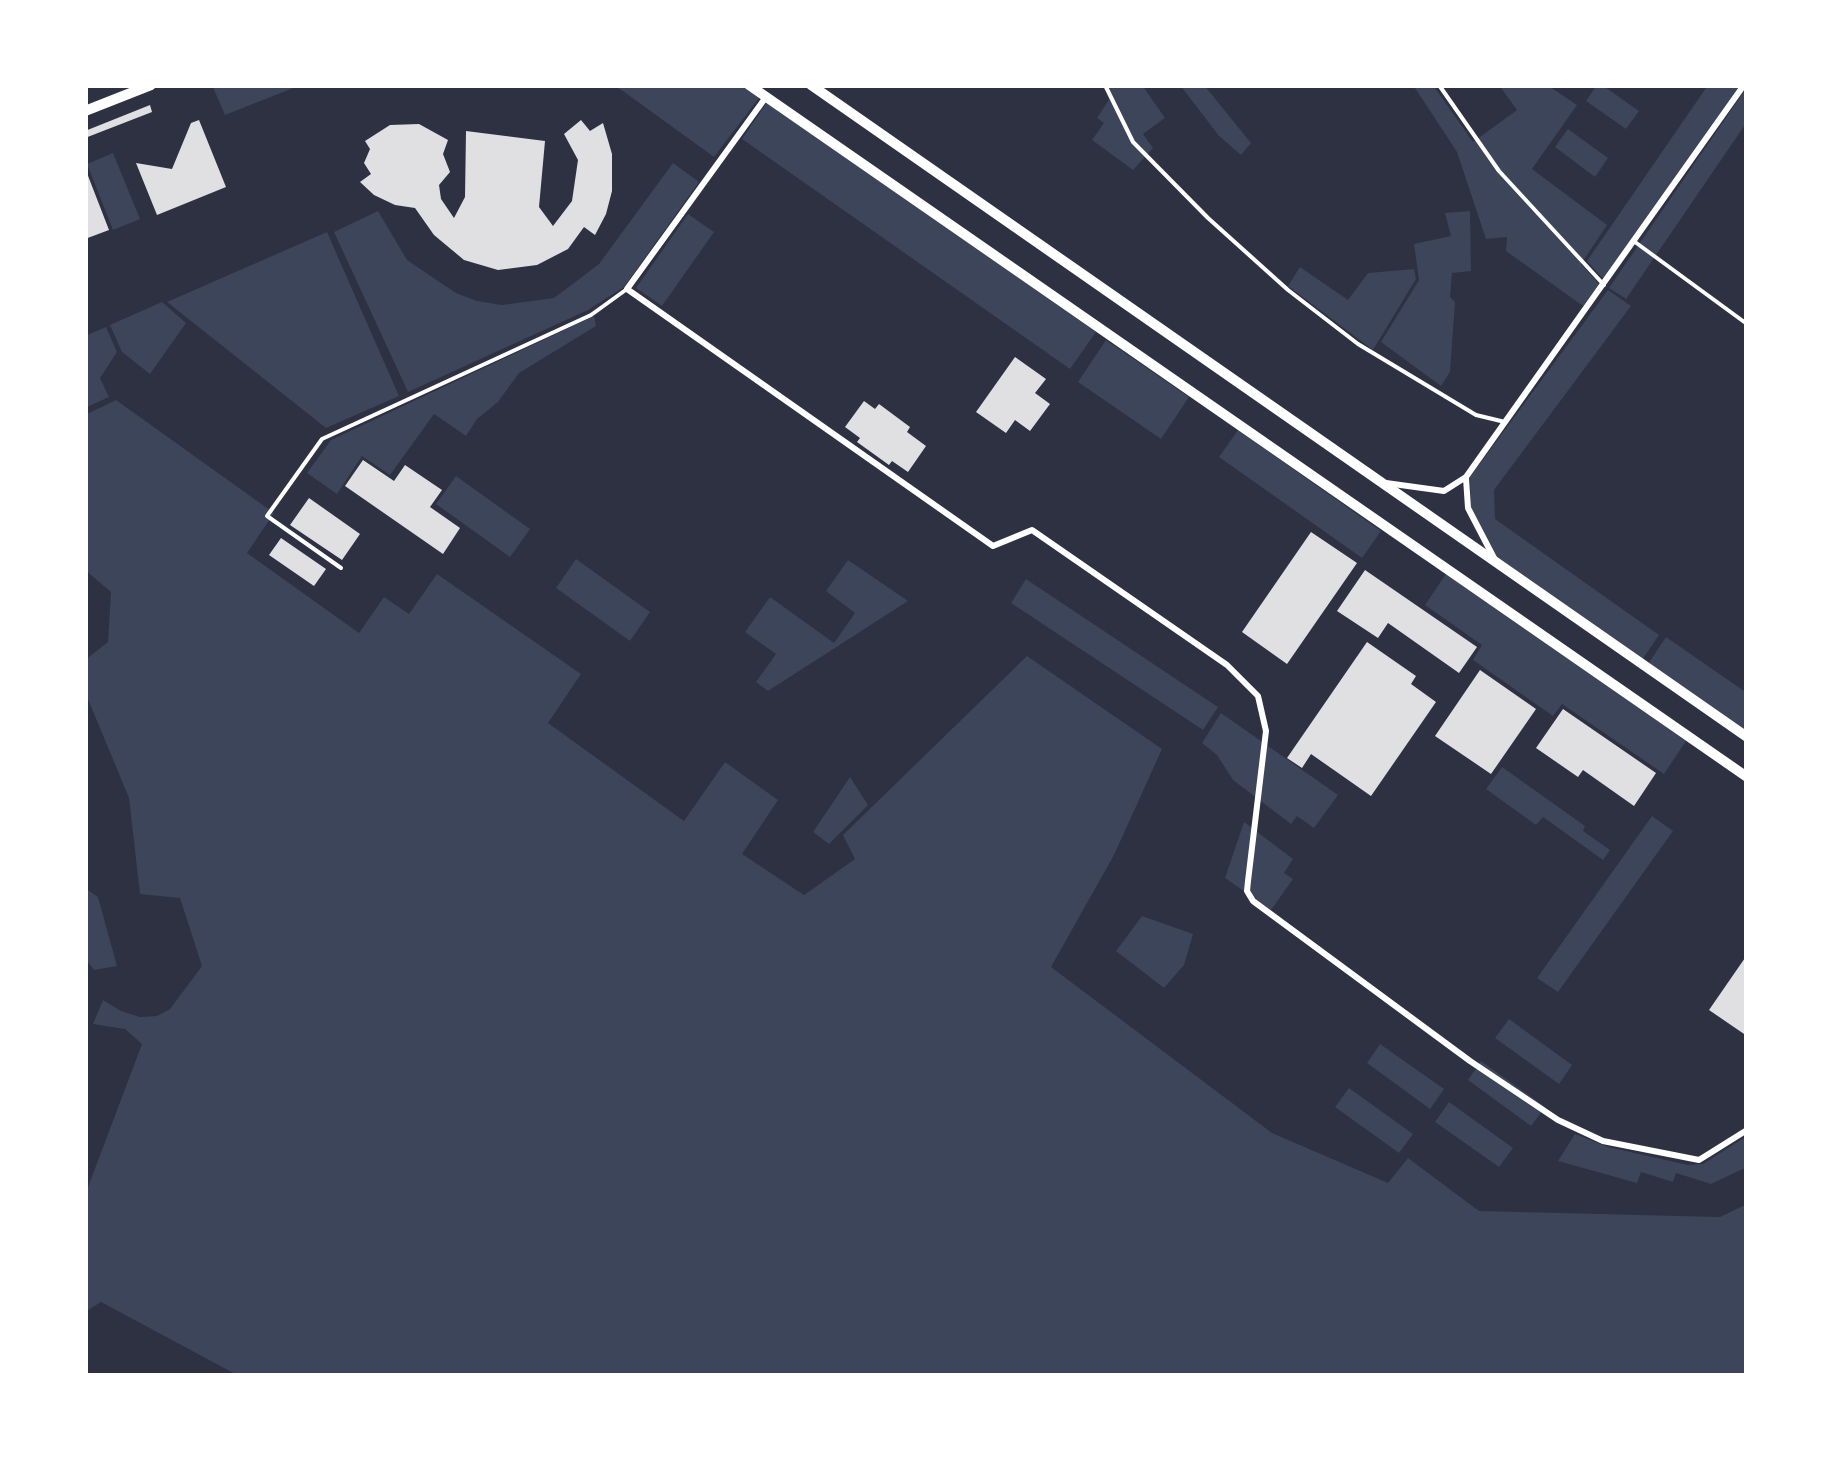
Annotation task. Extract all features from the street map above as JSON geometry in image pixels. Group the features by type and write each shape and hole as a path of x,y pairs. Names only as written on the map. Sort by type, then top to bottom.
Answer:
{"main road":[{"path":"85,110 151,85"},
{"path":"749,85 1747,777"},
{"path":"811,85 1747,737"}],"street":[{"path":"1380,482 1444,491 1466,477 1744,85"},
{"path":"766,97 627,289 993,546 1032,530 1227,664 1258,696 1266,732 1247,892 1253,901 1470,1060 1558,1120 1603,1141 1700,1160 1747,1130"},
{"path":"1466,477 1468,508 1498,564"}],"lane":[{"path":"1106,85 1133,142 1208,218 1288,290 1368,350 1476,415 1506,422"},
{"path":"1439,85 1499,171 1604,285"},
{"path":"1635,242 1747,324"},
{"path":"341,568 267,516 322,439 591,314 627,289"}],"shaded area":[{"path":"212,85 301,85 225,115"},
{"path":"607,85 741,85 759,98 714,157 620,89"},
{"path":"1099,85 1142,85 1165,118 1143,134 1153,148 1133,170 1092,140 1104,123 1097,118 1112,95"},
{"path":"1180,85 1204,85 1251,143 1241,155 1219,136"},
{"path":"1413,85 1433,85 1473,142 1517,110 1499,85 1547,85 1577,105 1532,169 1607,225 1581,264 1599,284 1583,306 1506,251 1507,237 1486,239 1457,152"},
{"path":"1597,85 1639,111 1626,129 1586,101"},
{"path":"1708,85 1743,85 1604,280 1587,261"},
{"path":"1747,87 1747,122 1626,299 1609,288"},
{"path":"767,102 1096,332 1070,369 742,139"},
{"path":"1568,129 1608,158 1595,177 1555,147"},
{"path":"113,153 140,219 113,230 87,164"},
{"path":"673,163 699,182 624,287 588,310 408,392 334,232 378,211 407,260 456,293 502,305 554,298 599,264"},
{"path":"1470,211 1471,271 1452,273 1450,297 1455,302 1450,372 1441,386 1381,342 1419,280 1414,244 1451,236 1445,213"},
{"path":"688,214 714,232 662,306 636,288"},
{"path":"327,232 399,396 326,428 167,302"},
{"path":"1300,267 1348,300 1368,273 1414,269 1416,279 1373,350 1288,286"},
{"path":"1608,290 1631,306 1494,490 1495,519 1659,635 1642,660 1499,561 1471,508 1470,477"},
{"path":"162,302 186,323 150,374 122,352 110,325"},
{"path":"594,316 596,326 519,373 466,436 434,414 390,475 362,456 337,494 307,473 331,440"},
{"path":"106,327 117,352 100,378 109,397 85,408 85,336"},
{"path":"1106,340 1189,397 1161,439 1078,382"},
{"path":"116,400 274,513 247,553 359,633 384,597 409,614 437,574 581,674 548,723 684,821 725,762 778,800 742,854 804,895 855,859 843,835 1027,656 1162,749 1114,855 1051,967 1272,1133 1388,1183 1408,1158 1479,1211 1720,1217 1747,1204 1747,1376 239,1376 101,1302 85,1312 85,1195 142,1044 125,1029 93,1024 103,1000 140,1017 157,1016 170,1009 202,966 180,898 140,894 129,798 85,692 85,660 108,642 111,592 85,570 85,415"},
{"path":"1238,430 1381,531 1362,558 1219,457"},
{"path":"456,476 530,529 510,557 436,504"},
{"path":"576,559 650,612 630,641 556,588"},
{"path":"848,560 908,601 768,691 756,682 776,654 745,632 770,597 834,643 855,613 826,591"},
{"path":"1446,574 1686,741 1664,774 1562,704 1553,716 1473,660 1482,645 1425,605"},
{"path":"1026,579 1218,707 1203,730 1011,603"},
{"path":"1666,637 1747,693 1747,733 1648,664"},
{"path":"1221,713 1338,795 1314,828 1297,816 1291,824 1233,780 1217,755 1202,743"},
{"path":"1502,767 1585,826 1583,831 1610,850 1603,860 1543,817 1536,825 1486,789"},
{"path":"850,777 868,805 829,844 813,832"},
{"path":"1652,816 1673,831 1558,992 1537,978"},
{"path":"1244,822 1293,859 1284,873 1293,879 1271,910 1225,878"},
{"path":"85,888 98,897 117,966 94,970 85,958"},
{"path":"1142,916 1193,934 1184,965 1164,988 1116,951"},
{"path":"1509,1019 1572,1065 1559,1084 1495,1038"},
{"path":"1380,1044 1444,1089 1430,1109 1367,1063"},
{"path":"1481,1061 1545,1107 1531,1126 1468,1080"},
{"path":"1349,1088 1413,1134 1399,1153 1335,1107"},
{"path":"1449,1102 1513,1148 1499,1167 1435,1122"},
{"path":"1575,1134 1608,1147 1688,1165 1703,1164 1747,1136 1747,1167 1711,1184 1676,1173 1673,1182 1641,1172 1637,1183 1558,1161"}],"building":[{"path":"150,105 152,112 85,138 85,131"},
{"path":"199,120 226,187 157,215 136,163 172,169 191,123"},
{"path":"581,120 590,131 603,123 612,154 612,191 606,214 595,235 584,227 568,249 537,265 498,270 464,260 434,235 415,208 395,205 374,195 360,182 371,174 364,163 370,149 365,141 390,125 419,124 448,140 443,154 450,172 439,185 441,199 454,218 465,197 466,131 545,141 539,207 553,226 572,201 578,160 564,134"},
{"path":"85,168 109,230 85,239"},
{"path":"1015,357 1046,379 1035,393 1050,404 1030,431 1015,420 1006,433 976,412"},
{"path":"864,401 875,409 879,404 910,427 907,432 926,446 908,472 892,461 889,465 857,442 860,438 845,427"},
{"path":"363,460 394,481 405,465 442,490 430,507 460,528 443,554 345,486"},
{"path":"309,498 360,534 342,560 290,525"},
{"path":"1311,532 1357,563 1287,664 1242,632"},
{"path":"281,538 326,569 314,586 269,555"},
{"path":"1365,570 1477,647 1459,673 1388,623 1378,638 1337,611"},
{"path":"1367,642 1416,676 1411,684 1436,702 1371,796 1311,754 1302,768 1287,758"},
{"path":"1480,670 1536,709 1491,774 1435,736"},
{"path":"1563,709 1656,773 1634,806 1583,770 1578,777 1536,748"},
{"path":"1747,955 1747,1036 1709,1010"}]}
